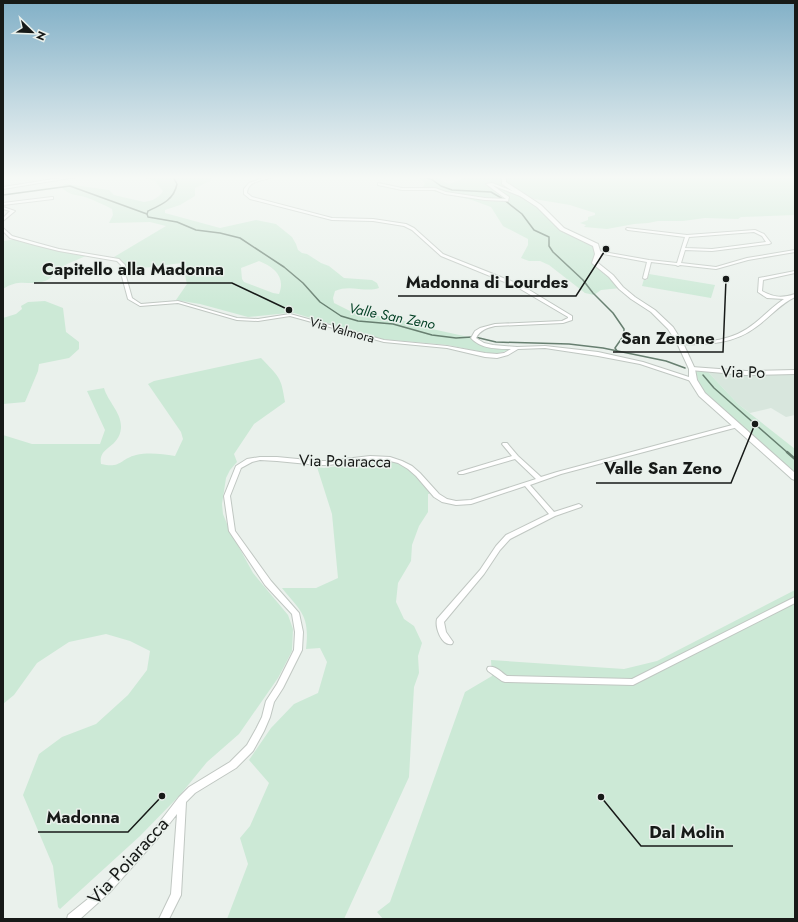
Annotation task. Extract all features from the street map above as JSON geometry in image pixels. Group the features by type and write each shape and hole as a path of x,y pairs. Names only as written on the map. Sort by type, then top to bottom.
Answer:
{"street":[{"path":"356,220 379,221 405,225 414,229 442,255 519,286 570,316 570,319 563,322 495,325 484,327 476,332 472,338 477,343 484,346 517,348"},
{"path":"551,220 562,229 593,243 597,247 598,252 595,263 611,276 621,288 660,316 671,328 692,369 693,380 702,394 736,426 795,477"},
{"name":"Via Valmora","path":"3,229 11,238 59,250 118,260 123,265 123,273 130,299 140,305 178,302 237,319 249,320 290,315 384,341 447,347 485,355 497,356 506,354 517,348 545,347 598,354 641,363 693,380"},
{"path":"628,229 687,236 755,231 763,235 769,243 707,250 682,249"},
{"path":"678,265 687,236"},
{"path":"598,252 678,265 716,268 767,255 795,251"},
{"path":"645,278 649,261"},
{"path":"787,298 769,297 760,290 761,279 795,272"},
{"path":"680,343 731,339 751,329 776,305 795,295"},
{"name":"Via Po","path":"692,369 746,373 795,372"},
{"name":"Via Poiaracca","path":"72,919 107,889 192,790 233,765 250,748 260,732 270,701 280,686 298,650 299,632 295,613 268,583 232,531 227,496 238,467 251,460 276,458 319,463 386,458 408,466 443,501 459,503 470,502 540,479 736,426"},
{"path":"504,444 540,479"},
{"path":"461,473 516,457"},
{"path":"526,484 553,515"},
{"path":"449,642 442,633 440,621 482,572 498,548 508,537 553,515 579,506"},
{"path":"491,670 505,679 633,682 795,600"},
{"name":"Via Poiaracca","path":"164,919 176,895 182,800"}],"shaded area":[{"path":"707,371 795,372 795,415 786,417 771,408 750,413 738,404"}],"green space":[{"path":"110,220 191,220 220,228 256,220 276,224 292,237 298,250 302,253 307,254 329,266 344,278 372,280 377,283 379,288 368,290 346,288 335,291 333,298 334,303 352,312 366,315 392,317 423,327 473,338 477,342 487,346 517,348 492,354 448,345 381,339 294,313 248,317 200,304 176,300 187,284 182,263 127,270 123,261 114,257 166,226 150,222 109,223","holes":["259,261 269,266 280,278 281,288 279,294 244,282 242,279 241,268"]},
{"path":"499,220 552,220 596,245 595,261 621,288 601,290 594,295 585,293 549,265 540,261 529,261 521,258 528,245 528,239 503,226"},
{"path":"588,220 690,220 658,221 607,229 584,227 586,225 580,223"},
{"path":"18,239 88,255 62,267 45,281 39,283 20,283 9,285 3,289 3,241"},
{"path":"649,274 715,285 711,298 642,286 644,279 647,280"},
{"path":"45,301 63,308 66,332 79,342 79,349 69,358 39,364 38,371 25,402 3,404 3,318 16,314 22,309 21,306 28,302"},
{"path":"261,358 278,377 285,402 254,424 234,454 237,462 230,470 226,478 222,504 223,514 229,529 253,573 288,615 293,629 292,651 278,678 239,734 207,762 180,795 140,836 60,909 58,907 53,866 23,795 39,754 62,737 96,724 128,695 147,670 150,651 130,641 106,634 69,642 37,663 14,695 3,704 3,435 32,444 100,444 105,430 87,391 104,388 108,398 117,412 121,423 121,428 117,440 105,450 101,458 101,464 117,464 141,454 175,456 183,439 181,432 148,384 154,381"},
{"path":"692,369 707,371 738,404 795,449 795,482 702,394"},
{"path":"373,461 400,462 408,466 434,493 428,494 428,512 419,526 412,545 411,561 398,583 396,602 404,619 414,626 422,643 418,656 419,673 414,687 409,777 344,919 227,919 248,864 240,838 250,826 269,783 249,760 271,728 294,704 318,693 327,662 320,648 306,649 307,628 303,615 282,588 316,588 338,578 332,514 317,467 324,468"},
{"path":"795,590 795,919 383,919 377,912 390,902 465,692 492,676 491,660 624,669 657,661"}],"waterway":[{"name":"Valle San Zeno","path":"166,220 177,222 196,230 220,233 240,238 284,267 303,283 320,302 341,316 358,321 393,324 432,335 456,338 472,337"},
{"path":"527,220 534,230 549,237 549,246 553,252 583,280 593,293 613,313 624,329 624,335 615,348 617,351"},
{"name":"Valle San Zeno","path":"475,337 496,342 569,344 617,351"},
{"name":"Valle San Zeno","path":"617,351 666,361 685,368"},
{"name":"Valle San Zeno","path":"703,375 714,388 788,453"},
{"name":"Valle San Zeno","path":"787,452 795,459"}],"place":[{"name":"Madonna di Lourdes","path":"606,249"},
{"name":"San Zenone","path":"726,279"},
{"name":"Capitello alla Madonna","path":"289,310"},
{"name":"Valle San Zeno","path":"755,424"},
{"name":"Madonna","path":"162,796"},
{"name":"Dal Molin","path":"601,797"}]}
